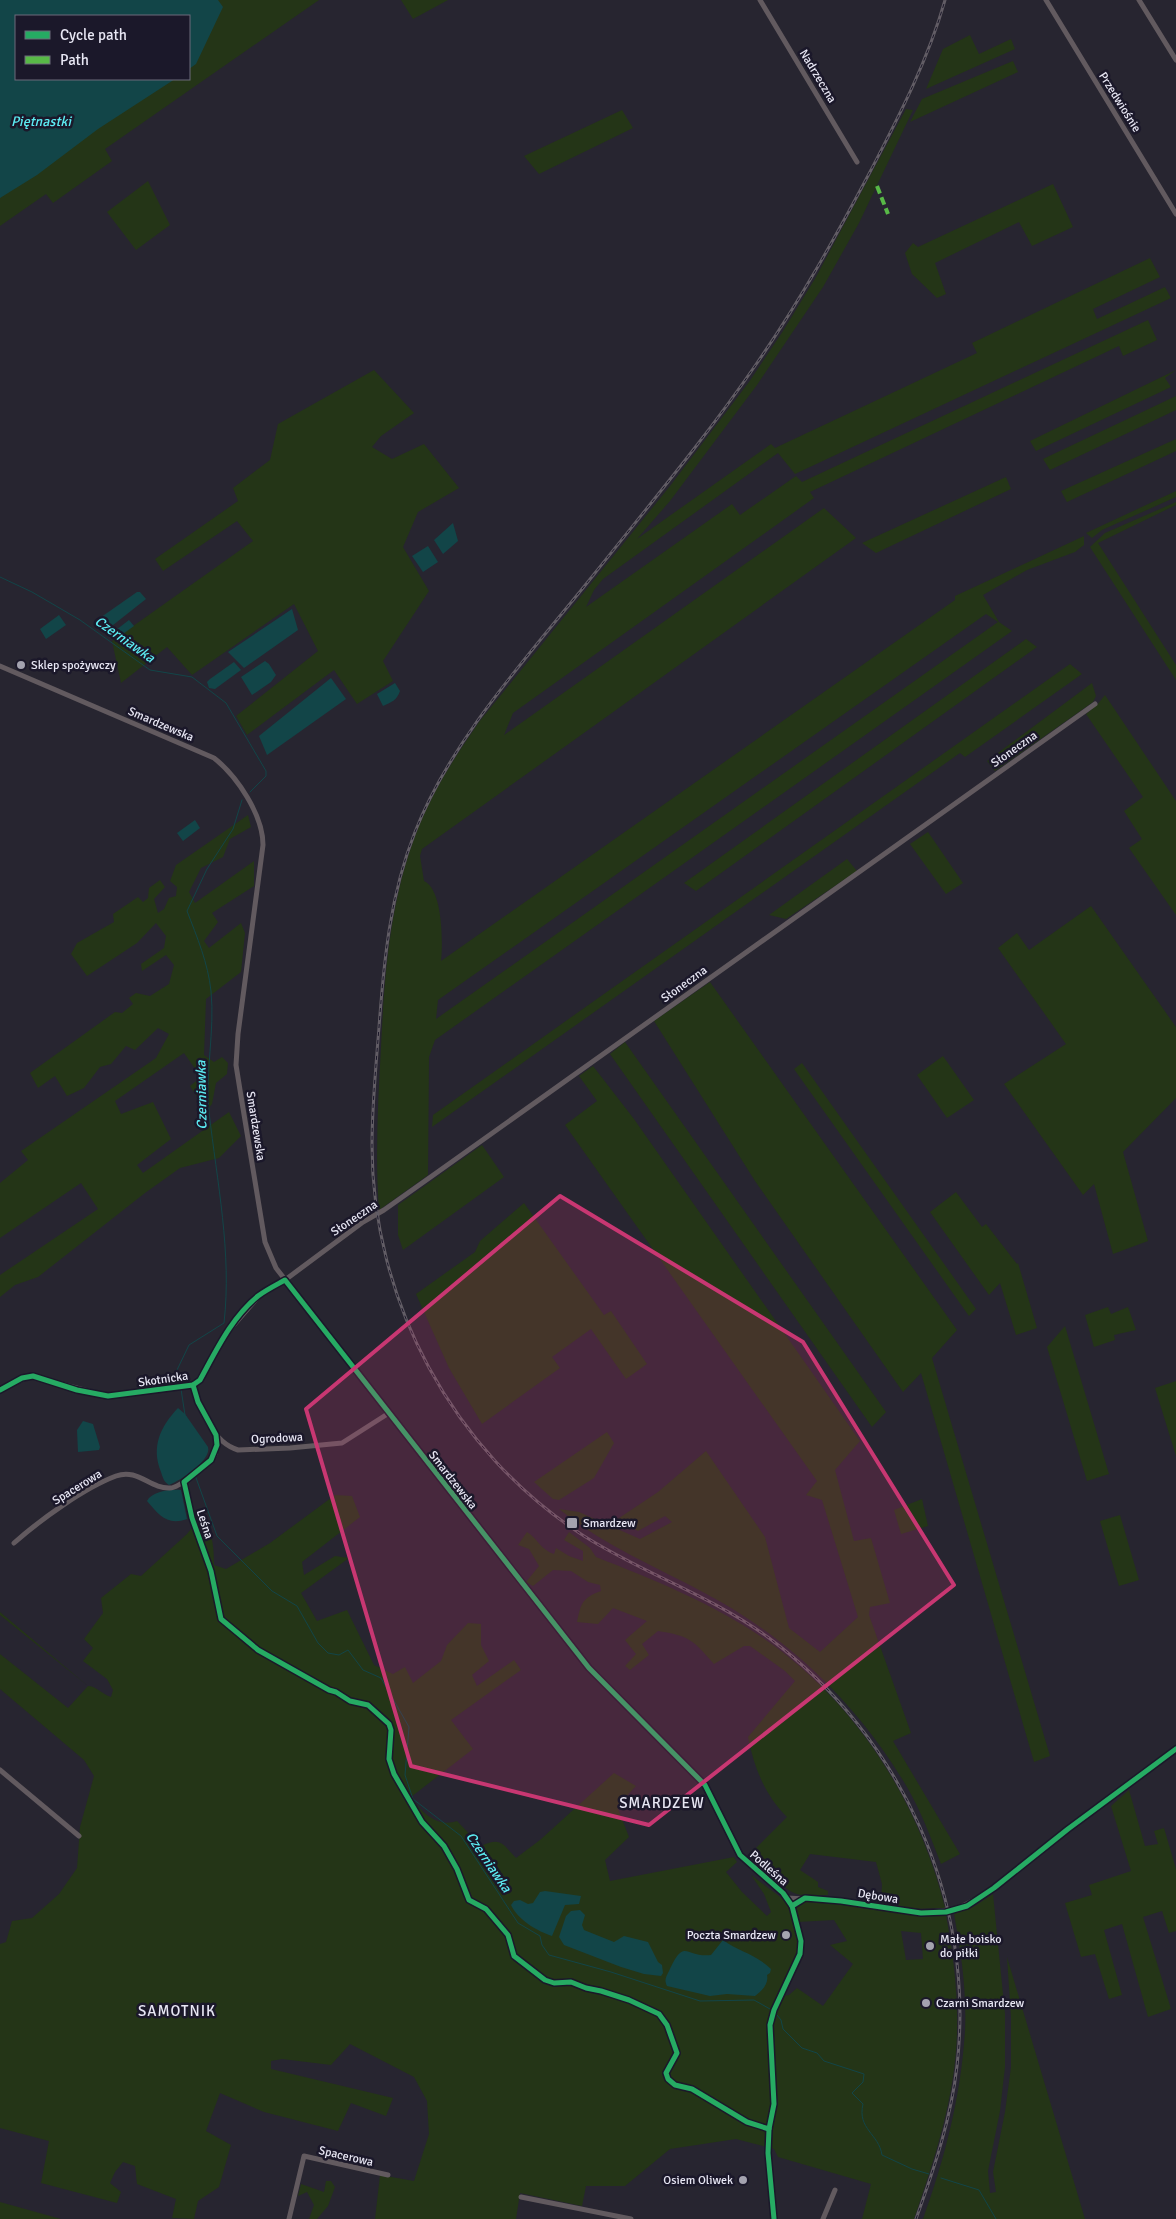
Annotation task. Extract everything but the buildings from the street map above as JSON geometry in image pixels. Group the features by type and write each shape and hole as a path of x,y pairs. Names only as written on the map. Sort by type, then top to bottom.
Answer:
{"street":[{"name":"Nadrzeczna","path":"760,0 857,162"},
{"name":"Przedwiośnie","path":"1046,0 1176,214"},
{"path":"1139,0 1176,60"},
{"name":"Smardzewska","path":"0,666 214,758 230,774 256,811 262,830 263,845 238,1034 236,1065 265,1242 272,1261 586,1664 609,1689"},
{"name":"Słoneczna","path":"285,1280 363,1222 384,1210 1095,704"},
{"name":"Skotnicka","path":"0,1390 22,1378 33,1376 77,1390 108,1396 193,1385 200,1380 217,1347 243,1312 259,1296 285,1280"},
{"name":"Ogrodowa","path":"193,1385 198,1402 216,1435 238,1450 342,1444 389,1413"},
{"name":"Spacerowa","path":"14,1543 30,1529 93,1487 117,1475 130,1473 166,1488 176,1488 211,1460 216,1449 216,1435"},
{"name":"Leśna","path":"184,1482 192,1518 211,1571"},
{"name":"Podleśna","path":"609,1689 699,1777 713,1799 737,1851 748,1864 787,1898 792,1906 800,1933 801,1949 797,1964 774,2010 770,2025 774,2104 769,2129 768,2159 774,2219"},
{"name":"Dębowa","path":"787,1898 841,1901 921,1913 949,1911 967,1906 1176,1749"},
{"path":"0,1770 80,1836"},
{"path":"792,1906 805,1898"},
{"name":"Spacerowa","path":"289,2219 304,2156 388,2175"},
{"path":"823,2219 835,2190"},
{"path":"520,2196 631,2219"}],"highlighted area":[{"path":"560,1196 803,1342 954,1585 649,1825 411,1766 306,1409"}],"shaded area":[{"path":"214,0 319,0 105,149 112,161 53,203 46,194 0,226 0,187 146,80 190,80 190,49"},
{"path":"401,0 448,0 413,19"},
{"path":"970,35 979,54 1011,39 1015,49 926,89 943,49"},
{"path":"1013,61 1018,72 910,122 922,99"},
{"path":"906,109 913,110 859,223 823,287 757,385 670,501 637,539 771,444 775,448 977,353 972,343 1150,258 1160,277 1093,309 1097,319 1165,287 1171,298 795,474 778,453 603,579 594,590 586,607 732,504 740,515 796,476 802,482 1148,320 1157,340 1123,356 1119,346 810,492 814,498 513,713 504,735 824,508 856,538 422,849 420,856 424,881 435,894 438,905 442,942 441,961 955,600 955,596 1084,536 1084,545 1075,552 1027,570 983,595 999,622 1012,631 435,1040 429,1057 428,1175 379,1210 377,1169 378,1108 388,952 399,889 407,859 431,800 460,750 479,722 670,486 749,382 816,277","holes":["986,614 998,622 436,1019 438,1000"]},
{"path":"622,110 633,128 539,174 524,156"},
{"path":"148,181 170,225 136,250 107,212"},
{"path":"1053,184 1073,227 1032,246 1019,222 935,263 946,294 937,298 912,274 905,253 913,243 918,247"},
{"path":"374,370 414,413 381,436 372,447 392,459 424,444 459,488 418,512 403,547 429,591 383,661 393,681 357,704 334,670 247,735 236,716 318,651 294,604 192,675 167,647 121,683 112,641 253,541 237,521 163,571 155,559 238,501 233,488 270,460 278,424"},
{"path":"1176,370 1165,378 1171,387 1036,451 1030,441"},
{"path":"1176,396 1176,410 1050,470 1043,459"},
{"path":"1176,439 1176,451 1067,502 1061,491"},
{"path":"1006,477 1011,489 876,553 862,543"},
{"path":"1176,491 1176,497 1102,530 1092,538 1086,533"},
{"path":"1176,502 1176,505 1098,543 1176,665 1176,680 1090,547 1105,533"},
{"path":"1026,639 1037,647 696,891 684,883"},
{"path":"1070,664 1082,674 965,757 960,753 432,1127 433,1115"},
{"path":"1092,683 1096,696 1093,702 995,771 987,761"},
{"path":"1105,695 1176,801 1176,915 1129,848 1142,839 1124,811 1143,797 1086,714"},
{"path":"248,815 251,827 230,839 223,857 201,868 189,892 195,903 254,861 254,886 212,913 218,922 204,941 209,948 241,923 245,933 241,972 206,999 204,1055 214,1062 222,1057 228,1063 227,1074 216,1083 212,1104 206,1111 190,1086 201,1077 184,1053 115,1101 121,1114 153,1102 171,1139 137,1165 143,1173 229,1112 241,1136 219,1158 180,1168 38,1277 15,1285 0,1297 0,1275 98,1209 81,1183 0,1238 0,1183 28,1160 21,1151 156,1058 169,1034 158,1028 135,1050 126,1046 111,1064 100,1067 84,1088 67,1096 55,1076 38,1088 30,1073 115,1012 122,1013 133,1004 129,998 136,993 150,996 169,984 174,965 166,955 142,971 141,964 164,948 166,936 156,923 137,943 87,976 71,954 77,943 114,922 113,914 138,897 143,902 148,898 149,888 160,880 165,887 154,899 158,913 164,909 169,898 176,896 177,887 170,881 176,865"},
{"path":"928,832 963,883 946,894 910,844"},
{"path":"847,859 857,871 786,919 769,915"},
{"path":"1091,906 1176,1027 1176,1098 1123,1152 1148,1241 1113,1254 1094,1184 1083,1195 1004,1084 1066,1044 998,948 1017,933 1029,950"},
{"path":"710,982 957,1330 932,1358 1050,1756 1034,1762 921,1373 903,1392 755,1181 654,1021"},
{"path":"625,1042 886,1412 872,1427 610,1054"},
{"path":"943,1056 974,1100 947,1118 917,1075"},
{"path":"802,1063 976,1309 969,1316 794,1069"},
{"path":"593,1066 634,1119 860,1441 835,1470 854,1541 871,1538 890,1603 870,1607 869,1615 911,1733 893,1741 960,1854 941,1864 926,1825 907,1787 870,1732 826,1682 802,1660 750,1620 701,1591 597,1536 559,1509 579,1512 640,1539 672,1522 665,1516 638,1531 616,1520 658,1492 706,1451 765,1537 789,1628 820,1652 858,1617 822,1500 806,1495 817,1481 565,1125 597,1101 579,1076"},
{"path":"482,1145 504,1177 403,1250 398,1235 398,1205"},
{"path":"956,1192 982,1227 986,1224 1018,1263 1037,1328 1016,1335 1000,1283 989,1295 930,1212"},
{"path":"524,1203 604,1315 611,1311 647,1364 626,1379 591,1329 552,1357 560,1368 482,1424 449,1368 416,1294 475,1252 480,1241"},
{"path":"1108,1307 1111,1314 1128,1307 1136,1330 1114,1335 1115,1340 1094,1347 1085,1315"},
{"path":"1065,1326 1109,1474 1087,1481 1047,1347"},
{"path":"1176,1381 1176,1456 1155,1388"},
{"path":"607,1432 614,1443 594,1478 559,1500 553,1499 534,1482"},
{"path":"335,1495 352,1496 360,1517 302,1562 304,1575 335,1556 349,1558 301,1593 317,1621 347,1610 374,1665 393,1674 405,1667 413,1683 441,1661 447,1645 468,1623 481,1624 481,1645 489,1661 472,1675 477,1686 514,1660 521,1670 451,1720 473,1749 411,1797 430,1817 443,1822 457,1821 481,1846 493,1842 501,1843 516,1858 540,1840 614,1773 636,1786 617,1806 629,1837 605,1860 610,1881 734,1857 737,1862 726,1872 742,1892 767,1916 771,1912 764,1894 751,1875 792,1906 805,1898 876,1906 920,1916 946,1915 956,1986 956,2054 943,2126 914,2219 862,2219 871,2184 778,2157 774,2149 736,2139 670,2149 625,2186 586,2186 582,2206 520,2193 516,2219 375,2219 380,2175 414,2181 429,2134 427,2101 414,2077 350,2044 331,2065 282,2059 271,2061 271,2069 393,2098 386,2116 351,2103 338,2131 264,2112 220,2093 206,2131 231,2145 219,2187 198,2201 194,2219 172,2218 176,2199 137,2184 135,2166 123,2162 115,2172 110,2183 121,2192 117,2203 41,2183 49,2141 0,2128 0,1944 6,1942 12,1921 32,1918 59,1894 77,1868 80,1827 94,1776 84,1760 0,1689 0,1654 68,1708 88,1686 94,1687 111,1697 113,1690 107,1679 83,1661 93,1648 84,1639 103,1613 101,1598 131,1574 141,1576 187,1534 203,1514 209,1526 212,1539 214,1565 226,1569 270,1543","holes":["834,1920 847,1941 830,1945 853,1964 823,2006 797,1988 789,1995 781,1996 801,1949 797,1922","901,1931 921,1933 923,1959 906,1960"]},
{"path":"922,1499 928,1526 901,1534 894,1510"},
{"path":"1120,1515 1139,1580 1119,1586 1100,1521"},
{"path":"527,1532 550,1552 554,1554 556,1548 569,1556 583,1561 583,1551 564,1540 569,1532 590,1548 596,1557 703,1603 743,1625 796,1663 827,1692 879,1756 919,1830 945,1908 910,1909 881,1903 882,1884 876,1862 810,1854 800,1870 818,1882 818,1887 828,1891 828,1895 809,1896 797,1894 779,1883 751,1853 787,1817 772,1800 761,1780 748,1737 795,1681 785,1671 750,1646 744,1646 714,1664 690,1640 658,1631 642,1644 649,1655 630,1670 625,1666 636,1654 625,1640 647,1621 613,1608 598,1624 577,1622 583,1602 601,1591 600,1585 588,1582 571,1571 553,1570 533,1586 526,1582 539,1566 529,1549 518,1545"},
{"path":"0,1612 88,1686 0,1615"},
{"path":"1129,1790 1145,1846 1158,1844 1154,1831 1164,1828 1176,1869 1176,1931 1169,1933 1162,1911 1143,1917 1171,2009 1148,2017 1122,1924 1104,1930 1122,1995 1109,1999 1095,1954 1081,1957 1065,1903 1092,1895 1089,1885 1131,1871 1111,1806"},
{"path":"993,1894 1005,2014 1005,2067 1000,2111 988,2171 990,2193 996,2192 993,2172 1005,2112 1011,2067 1011,2017 1007,1957 1085,2219 923,2219 951,2126 963,2055 965,2031 964,1986 954,1914 975,1906"},
{"path":"326,2181 331,2181 335,2187 328,2206 317,2219 309,2219 314,2205 307,2192 298,2196 301,2184 324,2192"},
{"path":"0,2202 61,2219 0,2219"}],"water":[{"name":"Piętnastki","path":"0,0 218,0 223,7 196,64 190,68 190,15 15,15 15,80 173,80 98,129 37,175 0,198"},
{"path":"453,523 458,541 443,554 434,540"},
{"path":"428,546 438,562 423,572 412,556"},
{"path":"137,592 140,592 146,599 108,629 103,629 97,620"},
{"path":"292,609 298,630 244,668 228,652"},
{"path":"59,615 66,625 46,639 40,629"},
{"path":"129,620 134,626 116,639 112,633"},
{"path":"265,661 276,675 271,682 252,695 241,677"},
{"path":"234,662 241,670 215,689 209,688 207,682"},
{"path":"331,678 346,699 267,755 259,736"},
{"path":"395,683 400,691 399,694 394,700 383,706 377,694"},
{"path":"195,820 200,828 183,841 177,833"},
{"path":"178,1408 185,1414 208,1447 208,1452 200,1464 169,1485 164,1480 158,1463 157,1446 166,1422"},
{"path":"83,1421 93,1424 100,1447 99,1450 78,1452 77,1430"},
{"path":"167,1490 181,1490 187,1519 174,1521 164,1518 147,1501 157,1493"},
{"path":"540,1892 581,1896 579,1904 565,1905 552,1936 528,1924 511,1905 514,1901 520,1900 528,1904 533,1903"},
{"path":"580,1910 585,1915 582,1925 584,1930 614,1942 624,1936 648,1942 658,1962 662,1965 663,1973 661,1976 644,1974 621,1967 564,1945 559,1937 566,1916 571,1911"},
{"path":"723,1940 759,1959 771,1969 767,1975 766,1984 758,1994 755,1996 727,1994 710,1996 667,1986 666,1977 674,1960 682,1951 711,1955"}],"waterway":[{"name":"Czerniawka","path":"0,577 32,592 80,620 150,670 192,677 226,703 266,771 266,776 250,792"},
{"name":"Czerniawka","path":"180,1383 177,1370 189,1345 224,1323 226,1297 225,1244 208,1097 212,1021 210,981 205,960 187,911 207,869 233,829 242,800"},
{"path":"181,1389 185,1415"},
{"name":"Czerniawka","path":"195,1475 217,1536 272,1591 297,1606 318,1643 328,1653 339,1655 348,1650 363,1670 381,1678 409,1727 405,1775 413,1799 461,1836 518,1923 540,1936 542,1945 549,1955 611,1972 700,2001 754,2000 770,2009"},
{"name":"Czerniawka","path":"777,2015 781,2020 783,2029 802,2048 817,2053 824,2061 864,2074 863,2082 852,2093 863,2104 863,2120 877,2142 882,2155 912,2169 929,2174"},
{"name":"Czerniawka","path":"941,2178 979,2190 996,2219"}],"railway":[{"path":"916,2219 935,2163 951,2105 957,2066 960,2004 954,1943 941,1884 920,1827 892,1773 857,1723 816,1678 769,1638 747,1623 701,1597 607,1550 584,1536 537,1501 496,1461 459,1417 429,1368 405,1315 387,1260 376,1203 372,1130 381,1002 386,952 394,904 406,856 431,797 450,763 495,696 698,443 773,340 831,244 871,170 922,65 945,0"}],"marked path":[{"path":"877,186 888,214"}],"cycle path":[{"path":"0,1390 22,1378 33,1376 77,1390 108,1396 193,1385 200,1380 225,1335 240,1314 258,1296 285,1280 589,1668 705,1785 740,1855 783,1893 792,1906 801,1941 800,1954 774,2010 770,2025 774,2104 769,2129 768,2153 774,2219"},
{"path":"193,1385 198,1402 216,1435 217,1445 211,1460 184,1482 192,1518 211,1571 221,1619 258,1650 350,1701 368,1705 389,1724 391,1730 389,1759 394,1774 422,1822 444,1846 457,1869 469,1900 486,1909 508,1935 514,1956 545,1980 554,1983 571,1982 629,2000 659,2014 667,2025 677,2053 666,2073 668,2079 675,2085 692,2089 747,2122 769,2129"},
{"path":"792,1906 805,1898 841,1901 921,1913 946,1912 967,1906 994,1888 1068,1829 1176,1749"}],"place":[{"name":"Sklep spożywczy","path":"21,665"},
{"name":"Smardzew","path":"572,1523"},
{"name":"Poczta Smardzew","path":"786,1935"},
{"name":"Małe boisko do piłki","path":"930,1946"},
{"name":"Czarni Smardzew","path":"926,2003"},
{"name":"Osiem Oliwek","path":"743,2180"}],"district":[{"name":"SMARDZEW","path":"662,1803"},
{"name":"SAMOTNIK","path":"177,2011"}]}
